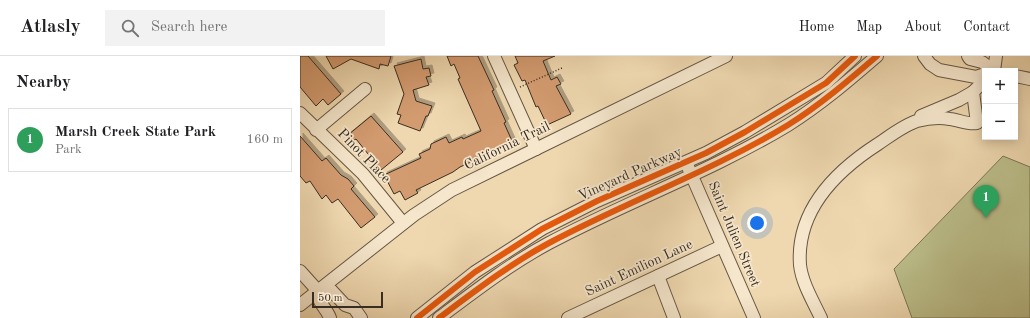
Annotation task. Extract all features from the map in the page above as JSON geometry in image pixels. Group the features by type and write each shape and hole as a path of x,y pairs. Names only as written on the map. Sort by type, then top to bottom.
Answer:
{"street":[{"path":"494,56 536,149"},
{"name":"California Trail","path":"300,306 402,223 452,190 726,56"},
{"name":"Vineyard Parkway","path":"417,318 475,272 542,230 597,201 686,162 745,132 780,112 826,82 855,56"},
{"name":"Vineyard Parkway","path":"439,318 484,285 549,243 751,146 789,124 836,92 876,56"},
{"path":"924,56 930,64 940,70 976,77 982,75"},
{"path":"968,56 970,59 982,62 990,68"},
{"path":"994,68 996,56"},
{"path":"1018,77 1030,79"},
{"path":"916,122 922,115 959,100 973,92 982,83"},
{"path":"316,130 365,89"},
{"path":"821,318 803,280 800,264 802,241 813,204 829,183 860,155 892,134 916,122 933,118 977,123 973,92"},
{"name":"Pinot Place","path":"300,113 363,174 402,223"},
{"name":"Saint Julien Street","path":"686,162 754,318"},
{"name":"Saint Emilion Lane","path":"568,318 722,246"},
{"path":"300,271 318,291 318,300 328,311 331,318"},
{"path":"658,276 674,318"},
{"path":"318,291 331,290 345,305 354,308 361,318"},
{"path":"331,318 337,309 345,305"}],"path":[{"path":"510,92 562,68"}],"green space":[{"path":"1003,156 1030,167 1030,318 912,318 894,269"}],"building":[{"path":"300,56 308,56 341,94 328,105 323,99 316,106 300,87"},
{"path":"326,56 391,56 388,66 380,64 379,69 351,59 333,69"},
{"path":"447,56 478,56 494,90 492,91 506,122 504,123 513,143 460,167 416,190 418,193 405,200 400,191 394,194 384,175 421,158 419,154 430,149 431,144 446,137 449,143 481,131 458,79 460,78 454,64 451,66"},
{"path":"515,56 555,56 543,61 551,80 557,77 561,84 556,86 571,114 547,125 538,106 536,107 525,80 522,81 514,65 518,63"},
{"path":"421,59 423,69 429,68 431,76 426,77 429,85 413,90 416,101 432,106 420,131 398,123 401,115 397,114 404,94 394,66"},
{"path":"371,116 403,152 381,170 356,139 353,141 348,135"},
{"path":"300,136 322,161 326,158 341,175 348,179 354,186 351,189 375,217 361,228 338,199 332,203 326,195 322,199 310,181 306,183 300,176"}],"cycle path":[{"path":"417,318 475,272 542,229 597,201 706,153 745,132 826,83 855,56"},
{"path":"439,318 479,288 549,243 609,213 730,157 788,125 845,84 877,56"}],"place":[{"name":"Marsh Creek State Park","path":"986,218"}]}
